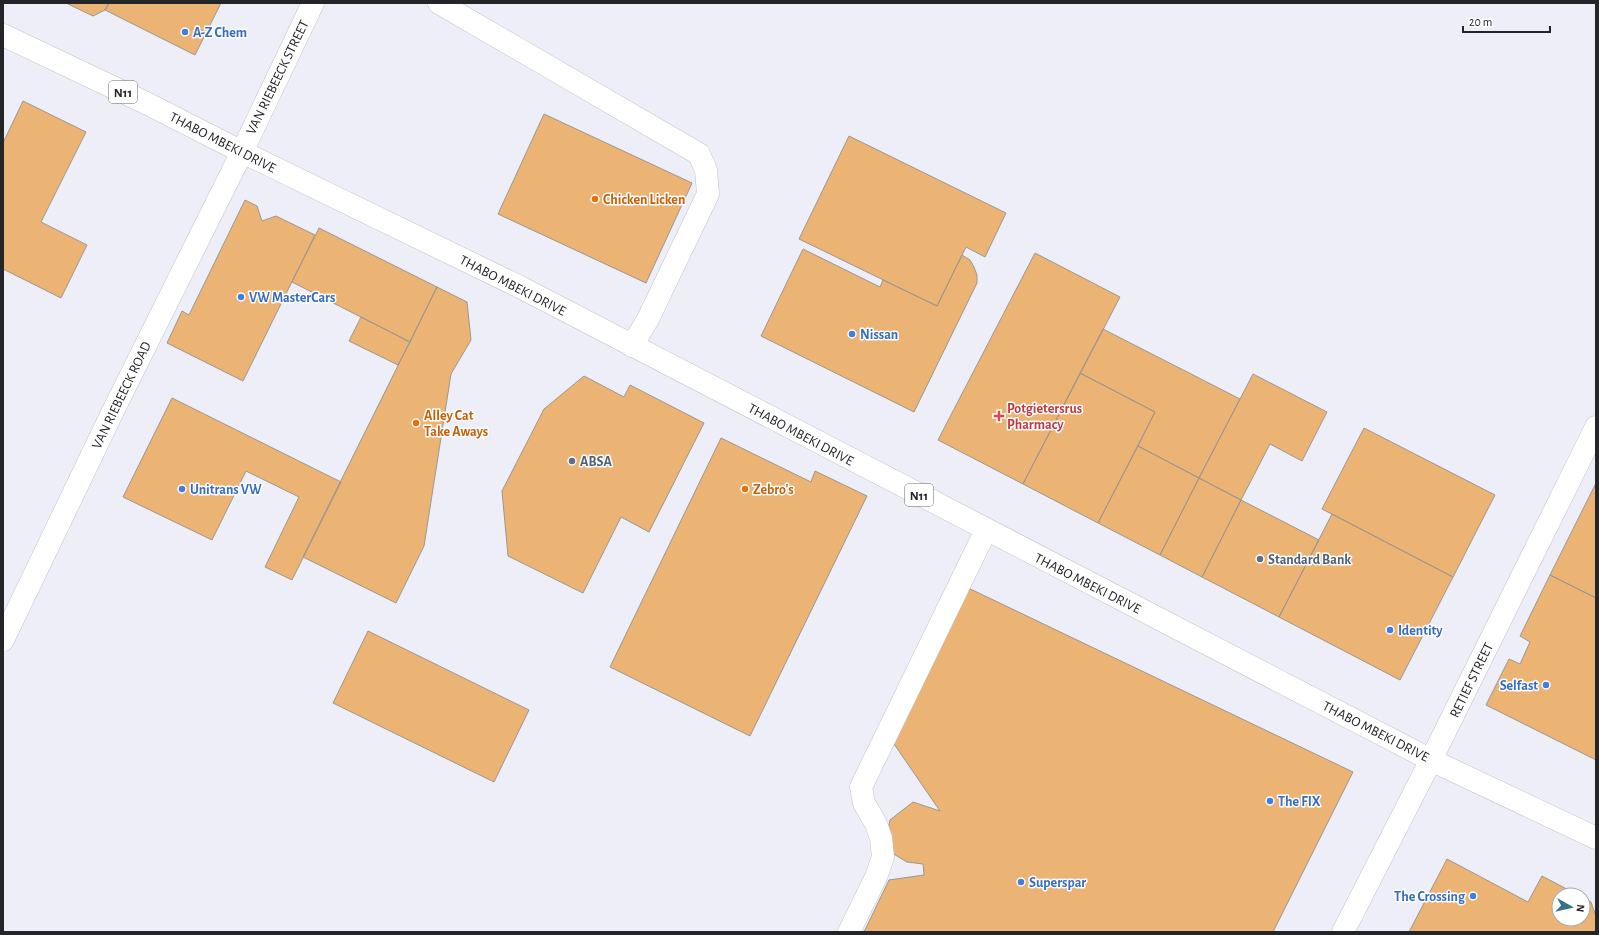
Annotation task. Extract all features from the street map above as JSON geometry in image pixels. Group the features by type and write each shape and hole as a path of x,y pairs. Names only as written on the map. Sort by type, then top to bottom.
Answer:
{"main road":[{"name":"VAN RIEBEECK STREET","path":"242,152 313,3"},
{"path":"440,3 699,154 706,170 708,194 648,319 632,346"},
{"name":"THABO MBEKI DRIVE","path":"3,35 148,104 242,152 520,287 1431,760 1596,838"},
{"name":"VAN RIEBEECK ROAD","path":"3,640 114,409 242,152"},
{"name":"RETIEF STREET","path":"1343,932 1431,760 1596,427"},
{"path":"849,932 876,877 883,857 881,838 876,824 864,802 861,787 986,530"}],"building":[{"path":"66,3 109,3 105,10 93,16"},
{"path":"109,3 221,3 195,55 105,10"},
{"path":"23,101 86,132 41,222 87,245 61,298 3,269 3,143"},
{"name":"Chicken Licken","path":"544,114 692,183 646,283 498,214"},
{"path":"849,136 1006,213 985,257 966,247 937,306 799,239"},
{"name":"VW MasterCars","path":"245,200 257,206 262,221 276,216 315,235 243,381 167,343 182,311 189,315"},
{"path":"319,228 437,287 410,342 292,282"},
{"path":"803,249 880,287 883,280 937,306 962,255 970,260 977,275 977,283 914,412 761,336"},
{"path":"1035,253 1120,297 1023,484 938,440"},
{"path":"437,287 467,302 471,340 451,374 424,546 396,603 303,557"},
{"path":"361,317 410,342 398,365 349,341"},
{"path":"1103,329 1240,399 1199,478 1138,446 1155,412 1080,373"},
{"path":"1080,373 1155,412 1098,523 1023,484"},
{"path":"1253,374 1327,412 1302,461 1270,444 1241,500 1199,478"},
{"path":"584,376 624,397 630,385 704,423 649,532 621,517 583,593 508,556 502,491 544,409"},
{"name":"Unitrans VW","path":"172,398 341,482 292,580 265,567 299,497 246,471 212,540 123,497"},
{"path":"1364,428 1495,495 1453,577 1322,509"},
{"path":"721,438 811,482 815,471 867,496 750,736 610,667"},
{"path":"1138,446 1199,478 1160,555 1098,523"},
{"path":"1199,478 1241,500 1202,577 1160,555"},
{"path":"1596,483 1596,598 1550,575"},
{"name":"Standard Bank","path":"1241,500 1319,540 1279,617 1202,577"},
{"path":"1332,514 1453,577 1400,680 1279,617"},
{"name":"Selfast","path":"1550,575 1596,598 1596,760 1486,705 1509,659 1520,664 1530,642 1520,636"},
{"path":"962,585 1353,772 1273,932 864,932 889,880 924,875 923,864 907,862 892,853 887,834 890,820 913,802 940,811 892,741"},
{"path":"368,631 529,710 494,782 333,703"},
{"name":"The Crossing","path":"1447,859 1528,902 1542,876 1563,887 1551,887 1551,927 1591,927 1591,902 1596,916 1596,932 1409,932"}],"place":[{"name":"A-Z Chem","path":"185,32"},
{"name":"Chicken Licken","path":"595,199"},
{"name":"VW MasterCars","path":"241,297"},
{"name":"Nissan","path":"852,334"},
{"name":"Potgietersrus Pharmacy","path":"999,416"},
{"name":"Alley Cat Take Aways","path":"416,423"},
{"name":"ABSA","path":"572,461"},
{"name":"Unitrans VW","path":"182,489"},
{"name":"Zebro's","path":"745,489"},
{"name":"Standard Bank","path":"1260,559"},
{"name":"Identity","path":"1390,630"},
{"name":"Selfast","path":"1546,685"},
{"name":"The FIX","path":"1270,801"},
{"name":"Superspar","path":"1021,882"},
{"name":"The Crossing","path":"1473,896"}]}
